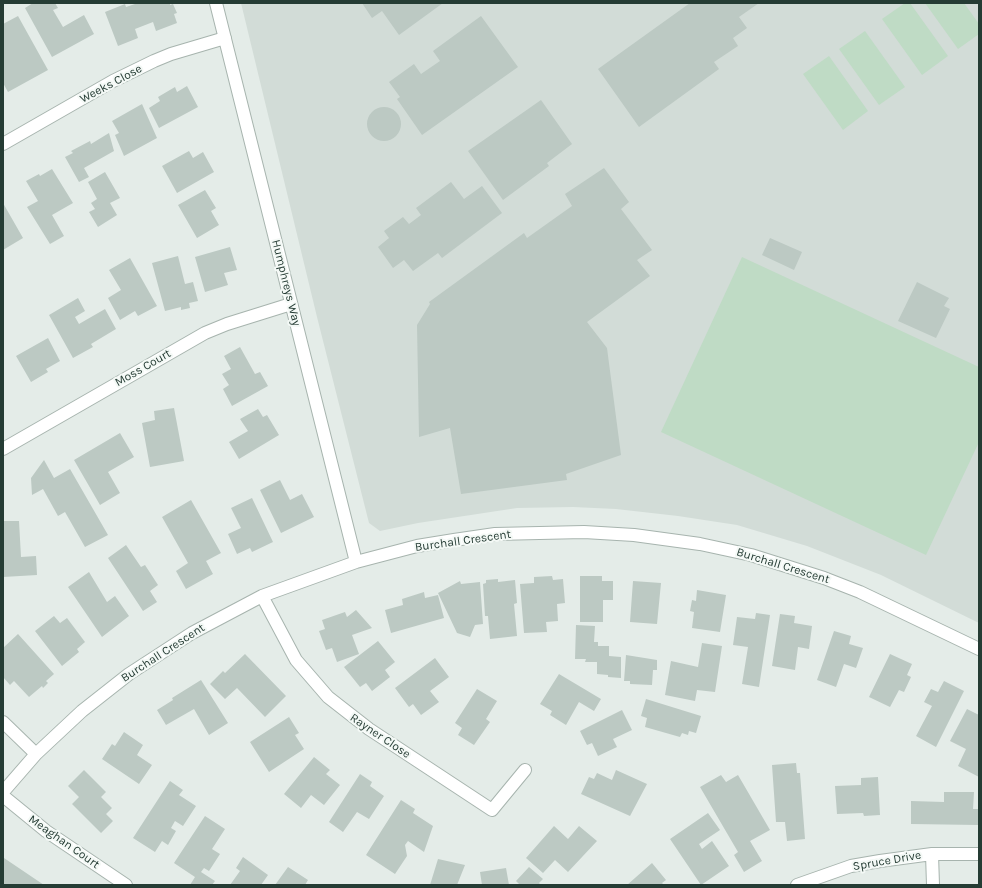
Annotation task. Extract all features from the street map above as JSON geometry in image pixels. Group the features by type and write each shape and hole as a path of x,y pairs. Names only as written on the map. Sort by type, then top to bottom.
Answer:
{"street":[{"name":"Humphreys Way","path":"216,3 356,562"},
{"name":"Weeks Close","path":"3,144 113,81 154,61 171,54 226,38"},
{"name":"Moss Court","path":"3,450 206,333 227,324 291,304"},
{"name":"Burchall Crescent","path":"3,792 36,754 82,711 129,674 192,633 262,596 356,562 418,546 495,534 584,532 673,539 751,555 824,578 867,595 979,649"},
{"name":"Rayner Close","path":"262,596 296,660 328,697 364,725 492,810 525,770"},
{"path":"3,722 36,754"},
{"name":"Meaghan Court","path":"3,796 46,831 126,885"},
{"path":"932,854 933,885"},
{"name":"Spruce Drive","path":"797,885 851,866 904,856 932,854 979,854"}],"shaded area":[{"path":"241,3 979,3 979,623 881,575 807,546 737,525 616,509 573,507 517,508 418,523 380,531 369,523 317,317"}],"green space":[{"path":"905,3 910,3 948,56 922,75 882,19"},
{"path":"925,3 964,3 979,24 979,34 958,49"},
{"path":"865,31 905,87 879,105 839,49"},
{"path":"829,56 868,111 843,130 803,74"},
{"path":"742,257 979,367 979,442 926,555 661,432"}],"building":[{"path":"33,3 55,3 58,8 53,10 63,27 84,15 94,34 52,57 25,8"},
{"path":"138,3 173,4 177,13 174,14 177,23 156,31 153,22 135,29 138,38 118,46 105,12 125,4 126,7"},
{"path":"362,3 443,3 399,35 382,11 372,18"},
{"path":"690,3 759,3 739,17 747,28 733,38 738,46 714,62 719,69 639,127 598,69"},
{"path":"18,16 48,70 8,92 3,83 3,24"},
{"path":"481,16 518,67 422,135 397,99 400,97 389,82 414,64 421,74 440,61 433,51"},
{"path":"187,86 198,107 159,128 149,108 160,101 158,97 175,87 177,92"},
{"path":"541,100 572,144 547,163 549,166 503,200 468,151"},
{"path":"142,104 157,138 124,156 115,135 119,133 112,121"},
{"path":"381,107 387,107 396,112 400,118 400,130 396,136 387,141 381,141 372,136 367,127 367,121 372,112"},
{"path":"109,133 114,151 84,168 89,177 79,182 65,157 73,153 71,151 90,141 91,144"},
{"path":"189,151 193,158 203,152 214,172 177,193 162,166"},
{"path":"604,168 629,202 621,209 652,250 637,260 650,276 587,322 607,348 621,455 566,474 567,480 461,494 450,428 419,437 417,325 430,304 429,302 524,233 527,238 572,206 565,194"},
{"path":"52,169 73,203 52,215 64,236 50,244 27,207 38,201 26,181 39,174 40,176"},
{"path":"105,172 120,198 110,203 117,215 98,227 89,212 95,209 91,203 97,199 88,182"},
{"path":"451,182 464,199 482,186 502,213 442,258 438,253 413,271 404,260 393,268 378,247 389,238 384,231 403,217 409,224 421,215 416,208"},
{"path":"205,190 216,208 211,211 219,225 197,238 178,205"},
{"path":"3,203 23,238 3,250"},
{"path":"770,238 802,252 794,270 762,255"},
{"path":"230,247 237,270 224,273 228,285 205,292 195,257"},
{"path":"178,256 185,284 193,282 198,301 189,303 190,308 181,310 181,307 165,311 152,263"},
{"path":"130,258 157,306 138,316 135,311 120,320 108,298 121,290 109,270"},
{"path":"917,282 949,298 944,306 950,309 936,338 898,321"},
{"path":"78,298 85,311 75,317 79,324 105,309 116,329 91,344 93,347 73,358 49,315"},
{"path":"48,338 60,361 46,369 48,372 31,382 16,356"},
{"path":"240,347 255,374 260,372 268,386 232,406 223,389 229,385 222,374 231,369 224,356"},
{"path":"174,408 184,461 150,467 142,423 155,420 154,411"},
{"path":"258,409 263,417 267,415 279,435 239,459 229,442 248,431 240,419"},
{"path":"120,433 134,457 108,472 120,493 100,505 74,460"},
{"path":"44,460 54,478 70,469 108,535 85,547 65,512 58,516 43,489 32,495 31,478"},
{"path":"280,480 290,500 302,494 314,517 281,533 260,490"},
{"path":"252,498 273,542 252,552 250,548 237,554 228,534 241,528 231,508"},
{"path":"191,500 221,553 206,561 213,574 186,589 176,571 188,563 162,517"},
{"path":"3,521 19,521 21,557 36,556 37,575 3,577"},
{"path":"126,545 141,567 145,565 158,585 150,591 157,602 143,611 108,558"},
{"path":"89,572 107,602 115,596 129,616 102,637 68,587"},
{"path":"552,576 553,580 563,579 565,603 557,604 558,621 546,622 547,632 524,633 520,584 534,583 534,577"},
{"path":"580,576 602,576 602,581 613,581 613,600 603,600 603,622 580,622"},
{"path":"498,579 498,582 515,580 517,603 514,604 517,636 490,639 488,616 485,616 483,584 486,583 486,580"},
{"path":"460,581 461,584 480,582 483,624 475,625 470,637 457,633 438,593"},
{"path":"633,581 661,583 657,624 630,622"},
{"path":"697,590 726,595 720,632 692,628 694,612 690,611 692,600 696,601"},
{"path":"424,592 425,598 438,595 444,618 391,633 385,610 403,605 402,599"},
{"path":"356,610 372,628 352,635 359,654 337,662 332,648 326,650 319,631 325,629 322,620 345,612 347,617"},
{"path":"756,613 770,615 759,687 742,684 748,647 733,645 737,617 755,619"},
{"path":"780,614 795,616 794,623 812,626 809,649 798,647 795,670 772,666"},
{"path":"54,616 60,623 67,618 85,642 77,649 79,652 62,666 35,631"},
{"path":"576,625 595,626 594,642 598,642 598,646 609,646 609,656 621,657 621,678 597,674 597,662 585,662 586,659 575,659"},
{"path":"834,631 851,636 849,644 863,648 856,668 844,664 836,687 817,680"},
{"path":"18,634 54,674 46,681 48,683 43,688 42,686 29,697 14,681 10,685 3,677 3,648"},
{"path":"378,641 395,662 385,670 390,677 372,691 366,683 360,687 344,667"},
{"path":"702,643 722,646 715,692 697,690 695,701 665,695 671,661 698,667"},
{"path":"245,654 286,696 265,717 237,688 225,699 210,684 223,671 225,673"},
{"path":"890,654 912,664 907,675 911,677 904,692 899,690 890,707 869,697"},
{"path":"626,655 657,660 657,670 653,670 652,685 630,684 630,681 624,681"},
{"path":"435,658 449,677 430,691 439,702 421,715 413,704 409,707 395,688"},
{"path":"559,674 601,699 594,711 579,702 566,725 550,715 552,711 540,704"},
{"path":"201,680 228,723 209,735 194,709 166,725 157,710 173,700 172,698"},
{"path":"944,681 964,691 936,747 916,736 932,706 924,702 931,689 938,692"},
{"path":"477,689 497,701 486,719 490,722 474,745 458,735 462,728 455,723"},
{"path":"646,699 701,716 696,733 689,731 688,735 682,733 680,737 645,727 647,718 641,716"},
{"path":"967,709 979,715 979,777 958,766 966,749 950,741"},
{"path":"622,710 632,730 613,739 617,747 598,756 592,743 587,745 580,731"},
{"path":"289,717 299,733 295,735 304,749 269,772 250,742"},
{"path":"124,732 143,745 137,755 152,765 139,784 102,759 112,744 115,746"},
{"path":"314,757 330,770 326,774 340,785 324,805 311,795 301,808 284,794"},
{"path":"796,763 797,773 800,773 805,839 787,841 785,822 776,822 772,765"},
{"path":"84,770 106,792 101,797 112,808 106,814 113,821 101,833 72,804 79,797 68,786"},
{"path":"616,770 647,784 630,816 581,794 589,777 594,779 597,773 612,780"},
{"path":"360,774 372,782 370,786 384,796 369,819 357,812 343,832 329,822"},
{"path":"721,775 726,782 738,775 770,830 750,841 762,861 744,872 734,855 738,852 700,787"},
{"path":"878,777 880,815 864,816 863,813 837,814 835,786 861,785 861,778"},
{"path":"170,781 183,790 179,795 196,806 183,826 175,821 171,828 176,831 168,845 162,841 155,852 133,838"},
{"path":"944,792 974,792 973,809 979,809 978,825 911,824 911,801 944,802"},
{"path":"401,800 415,809 413,813 433,826 424,852 408,841 405,845 407,856 395,874 366,855"},
{"path":"708,813 720,830 699,844 702,849 712,841 729,866 701,885 670,839"},
{"path":"205,816 225,829 212,849 220,854 209,871 204,868 201,872 215,881 212,885 190,885 195,877 174,863"},
{"path":"554,826 568,839 579,826 597,841 568,872 555,860 543,873 526,858"},
{"path":"243,857 268,875 261,885 230,885 240,871 236,868"},
{"path":"4,858 44,885 3,885"},
{"path":"438,859 465,865 457,885 430,885"},
{"path":"652,863 666,880 662,883 664,885 627,885"},
{"path":"288,867 308,880 305,885 275,885"},
{"path":"529,867 543,879 539,883 541,885 520,885 516,881"},
{"path":"506,868 509,885 482,885 480,872"}]}
